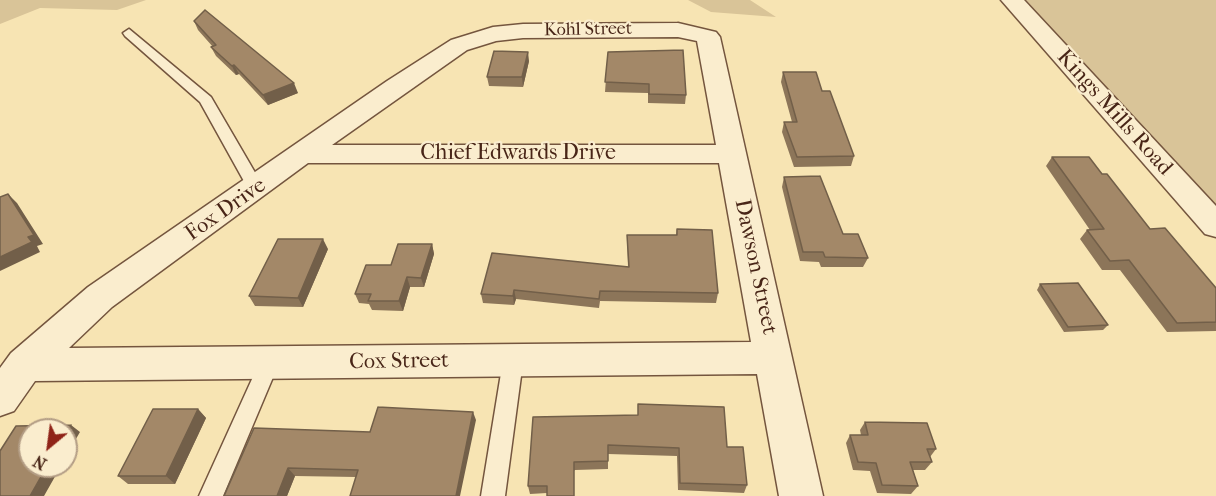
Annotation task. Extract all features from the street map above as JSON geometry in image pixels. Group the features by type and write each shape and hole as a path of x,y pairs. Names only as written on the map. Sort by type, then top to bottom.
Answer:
{"street":[{"name":"Kings Mills Road","path":"1012,0 1216,226"},
{"name":"Kohl Street","path":"469,41 523,31 605,28 678,30 708,37"},
{"name":"Dawson Street","path":"708,37 801,496"},
{"name":"Fox Drive","path":"0,398 25,365 100,297 304,154 396,86 469,41"},
{"name":"Chief Edwards Drive","path":"304,154 732,154"},
{"name":"Cox Street","path":"25,365 773,358"}],"lane":[{"path":"129,33 206,100 256,188"},
{"path":"493,496 513,361"},
{"path":"211,496 269,363"}],"shaded area":[{"path":"0,0 146,0 117,10 40,8 0,24"},
{"path":"688,0 750,0 776,17 711,12"},
{"path":"1009,0 1216,0 1216,226"}],"building":[{"path":"205,10 294,83 263,95 234,65 232,66 211,47 216,45 194,21"},
{"path":"683,50 686,95 649,94 649,84 605,82 608,52"},
{"path":"494,51 528,52 522,77 487,77"},
{"path":"783,72 816,72 822,91 830,91 854,156 797,157 784,122 797,122"},
{"path":"1052,157 1089,157 1102,174 1107,174 1150,229 1165,228 1216,288 1216,322 1177,323 1129,260 1110,261 1087,230 1104,229"},
{"path":"820,176 843,234 858,234 868,258 825,257 823,252 803,252 784,177"},
{"path":"8,194 34,235 28,237 32,242 0,257 0,197"},
{"path":"677,229 712,230 718,293 600,291 599,299 514,290 513,296 481,294 492,253 629,267 627,235 677,235"},
{"path":"278,239 323,239 298,298 249,296"},
{"path":"398,244 432,244 421,278 407,277 399,301 368,301 371,294 355,294 366,265 391,265"},
{"path":"1078,283 1108,325 1068,327 1040,284"},
{"path":"638,404 724,407 727,447 743,447 747,485 680,483 679,448 608,445 608,461 574,462 574,496 547,496 547,486 528,486 533,417 638,415"},
{"path":"378,407 473,412 456,496 350,496 358,470 288,468 277,496 224,496 254,428 370,432"},
{"path":"153,409 198,409 166,476 118,476"},
{"path":"865,422 927,423 936,449 927,449 932,462 910,462 918,486 882,485 876,463 858,462 850,435 868,435"},
{"path":"18,426 18,478 40,478 30,496 0,496 0,451"}]}
